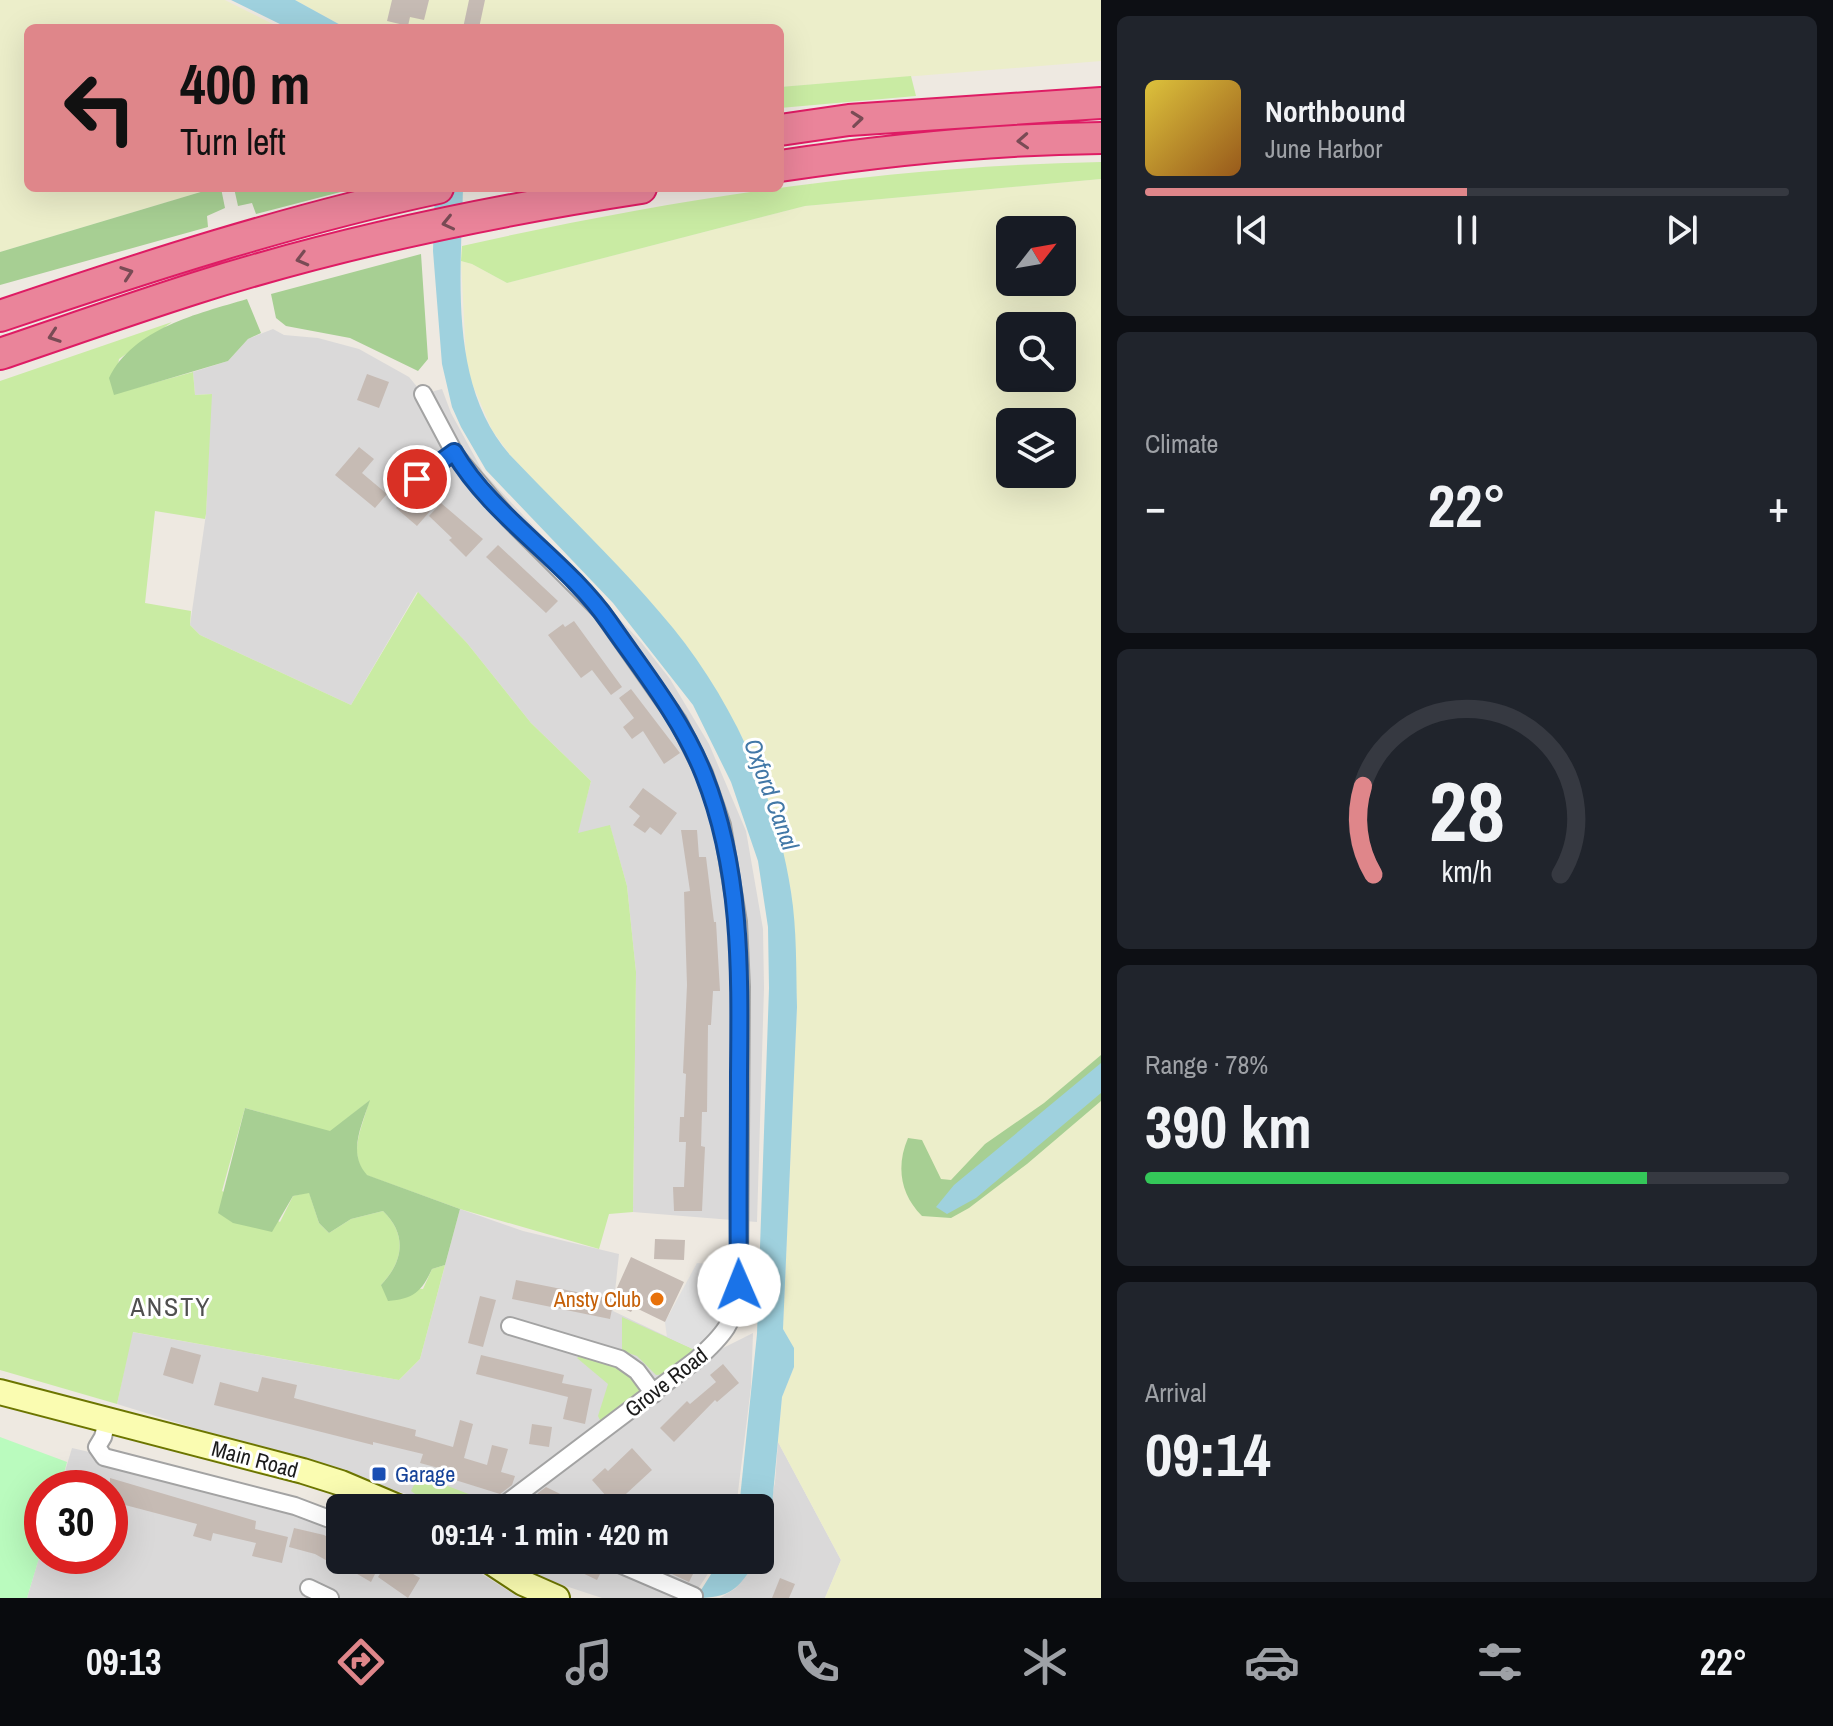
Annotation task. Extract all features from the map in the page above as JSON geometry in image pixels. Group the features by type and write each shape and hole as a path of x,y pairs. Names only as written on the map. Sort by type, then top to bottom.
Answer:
{"highway":[{"path":"784,129 849,120 1101,103"},
{"path":"784,165 858,154 966,144 1101,138"},
{"path":"0,316 188,253 420,192"},
{"path":"0,354 198,287 377,239 519,207 615,192"}],"main road":[{"name":"Main Road","path":"0,1392 303,1471 369,1494"},
{"path":"509,1574 557,1598"}],"street":[{"name":"Grove Road","path":"423,394 454,452 509,519 601,611 678,721 704,773 722,825 738,922 741,987 736,1314 719,1339 654,1394 519,1494"},
{"path":"417,479 454,452"},
{"path":"510,1326 620,1359 637,1371 654,1394"},
{"path":"107,1421 97,1447 104,1457 295,1506 326,1518"},
{"path":"643,1574 694,1596"},
{"path":"309,1588 330,1598"}],"shaded area":[{"path":"273,329 284,335 318,338 359,349 409,377 423,394 442,389 451,413 483,472 641,642 670,679 709,744 746,831 763,929 757,1222 633,1212 636,972 627,886 610,826 577,834 591,781 531,723 467,643 417,592 351,705 200,635 190,625 206,514 211,394 195,395 193,372 228,361 248,339"},
{"path":"460,1209 523,1231 619,1254 613,1311 695,1350 717,1351 753,1333 751,1387 738,1494 407,1494 117,1404 132,1332 399,1380 420,1359"},
{"path":"697,1263 739,1266 736,1314 695,1350 667,1337 665,1322"},
{"path":"778,1442 841,1560 825,1598 720,1598 736,1588 746,1574 774,1574"},
{"path":"72,1448 326,1507 326,1574 481,1574 520,1598 27,1598 34,1574 128,1574 128,1470 65,1470"},
{"path":"708,1574 692,1598 602,1598 532,1575"}],"green space":[{"path":"0,0 225,0 273,24 24,24 24,192 201,192 0,252"},
{"path":"295,0 1101,0 1101,61 784,87 784,24 339,24"},
{"path":"911,76 916,96 784,108 784,87"},
{"path":"1101,162 1101,179 805,206 507,283 461,261 462,246 699,200 752,192 784,192 784,187 860,178"},
{"path":"1101,179 1101,1598 825,1598 841,1560 778,1442 782,1397 794,1367 790,1341 783,1329 797,1007 791,891 778,832 742,737 687,646 510,455 492,430 471,381 466,358 461,261 507,283 805,206"},
{"path":"201,192 222,192 225,208 207,216 208,227 0,285 0,252"},
{"path":"235,192 341,192 256,214 252,203 238,206"},
{"path":"421,254 428,359 418,371 350,338 286,326 276,318 271,294"},
{"path":"247,299 261,333 248,339 228,361 114,395 109,378 120,361 150,335 188,317"},
{"path":"172,322 119,359 114,394 193,372 195,395 212,394 206,514 205,519 155,511 145,603 191,611 190,625 200,635 351,705 418,592 467,643 531,723 591,781 578,833 610,825 627,886 636,972 633,1212 609,1214 599,1249 460,1209 366,1175 360,1166 357,1148 369,1101 330,1132 245,1108 222,1191 280,1222 293,1196 309,1192 319,1223 329,1233 351,1219 383,1211 396,1229 400,1248 394,1267 381,1285 423,1289 432,1269 445,1265 420,1359 399,1380 133,1332 117,1404 0,1370 0,381"},
{"path":"1101,1055 1101,1101 969,1208 951,1218 922,1216 909,1198 902,1179 902,1159 908,1138 922,1140 941,1179 951,1180 985,1144 1044,1103"},
{"path":"370,1100 357,1148 358,1158 367,1175 460,1209 445,1265 432,1269 416,1292 388,1301 381,1285 394,1267 400,1248 396,1229 383,1211 351,1219 329,1233 319,1223 309,1193 293,1196 272,1232 233,1223 218,1213 245,1108 330,1131"},
{"path":"622,1317 695,1350 667,1374 656,1375 637,1356 622,1351"},
{"path":"582,1354 620,1361 646,1388 601,1422 598,1416 608,1384 577,1358"},
{"path":"0,1437 67,1462 65,1470 24,1470 24,1574 34,1574 27,1598 0,1598"},
{"path":"419,1475 469,1494 415,1494 411,1491"}],"water":[{"path":"231,0 295,0 339,24 280,24"},
{"path":"435,192 463,192 462,328 476,396 490,427 510,455 634,583 695,657 715,687 749,752 775,822 791,892 797,1007 783,1329 794,1348 794,1367 782,1397 773,1494 740,1494 757,1334 769,988 768,927 758,861 731,782 693,705 613,603 486,470 452,407 442,364 433,251"},
{"path":"1101,1063 1101,1093 976,1198 947,1214 936,1207 954,1185"},
{"path":"711,1574 747,1574 725,1594 696,1598"}],"building":[{"path":"392,0 429,0 424,20 410,17 408,24 387,21"},
{"path":"469,0 485,0 480,24 464,24"},
{"path":"367,374 389,382 379,408 357,400"},
{"path":"359,447 374,459 362,473 387,494 375,508 335,475"},
{"path":"410,492 431,510 417,526 396,508"},
{"path":"441,503 483,539 466,557 429,516"},
{"path":"498,545 558,601 546,613 486,557"},
{"path":"574,621 622,687 611,695 592,670 581,678 548,635 563,624 565,627"},
{"path":"631,689 680,753 664,764 643,731 632,739 623,727 634,718 619,698"},
{"path":"643,788 677,813 661,835 650,827 645,833 633,825 640,816 629,807"},
{"path":"681,830 697,830 699,857 706,857 716,922 720,991 713,991 711,1025 708,1025 707,1112 702,1112 701,1146 705,1147 702,1211 674,1211 673,1187 684,1187 686,1142 679,1142 680,1117 684,1117 686,1074 683,1073 687,985 684,892 690,891"},
{"path":"655,1239 685,1240 684,1260 654,1259"},
{"path":"631,1257 684,1282 665,1322 634,1307 631,1312 613,1304 610,1319 512,1299 516,1280 612,1299"},
{"path":"480,1296 496,1300 483,1347 468,1343"},
{"path":"171,1347 201,1355 193,1384 163,1375"},
{"path":"481,1355 564,1375 562,1383 592,1389 585,1424 563,1419 568,1397 476,1374"},
{"path":"723,1364 739,1383 717,1402 715,1400 674,1442 660,1428 687,1401 690,1404 716,1382 710,1375"},
{"path":"262,1377 297,1385 294,1398 416,1430 415,1436 453,1447 460,1420 473,1424 464,1458 487,1465 492,1445 508,1449 501,1472 515,1476 512,1485 500,1494 452,1479 453,1472 420,1463 423,1454 373,1442 373,1445 214,1405 220,1382 258,1392"},
{"path":"532,1424 552,1427 549,1447 529,1444"},
{"path":"632,1448 652,1470 626,1494 604,1494 592,1480 605,1468 608,1471"},
{"path":"128,1483 256,1521 255,1529 288,1537 282,1563 252,1556 256,1543 213,1533 211,1541 193,1536 197,1524 128,1506"},
{"path":"546,1487 560,1494 538,1494"},
{"path":"294,1528 324,1535 326,1560 315,1554 289,1547"},
{"path":"357,1574 375,1574 371,1582"},
{"path":"380,1574 413,1574 420,1578 408,1598 378,1577"},
{"path":"584,1574 600,1574 597,1580"},
{"path":"672,1574 693,1574 689,1582"},
{"path":"780,1578 795,1584 789,1598 772,1598"}],"place":[{"name":"Ansty Club","path":"657,1299"},
{"name":"Garage","path":"379,1474"}],"district":[{"name":"ANSTY","path":"171,1306"}],"route":[{"path":"417,479 454,452 509,519 576,582 601,611 678,721 704,773 722,825 738,922 741,987 739,1285"}],"water label":[{"name":"Oxford Canal","path":"772,794"}]}
